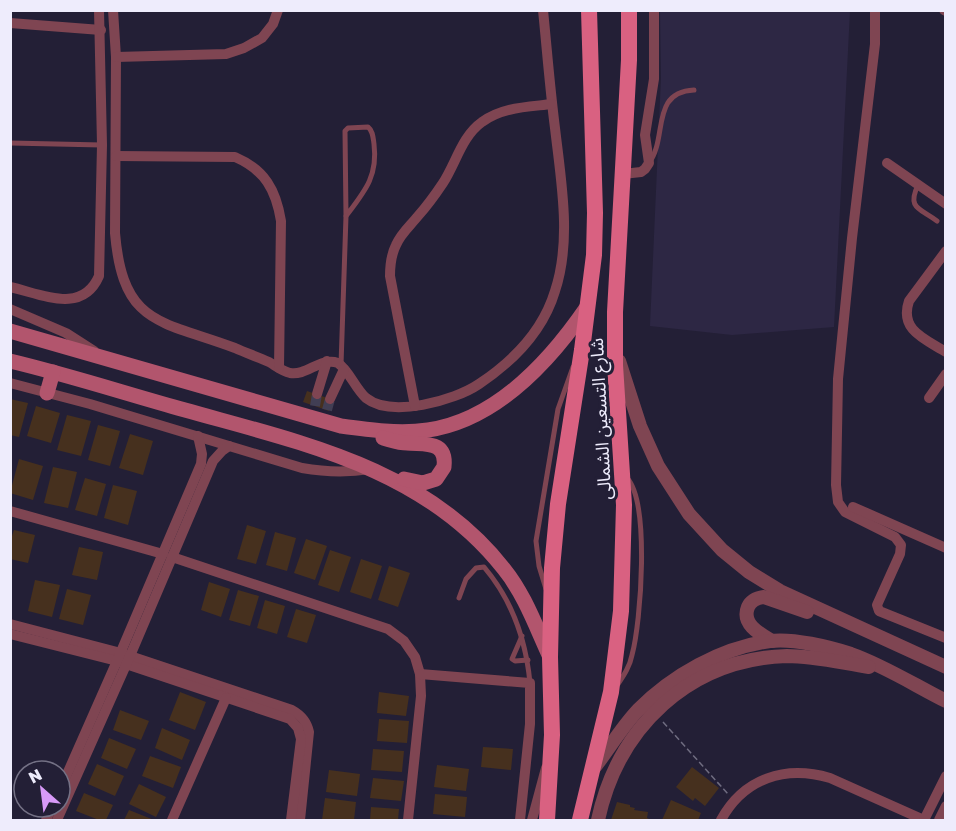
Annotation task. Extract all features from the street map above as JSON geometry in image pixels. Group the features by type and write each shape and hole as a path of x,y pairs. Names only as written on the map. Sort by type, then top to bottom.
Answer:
{"main road":[{"name":"شارع التسعين الشمالى","path":"547,820 551,754 550,599 558,504 582,350 595,236 589,10"},
{"name":"شارع التسعين الشمالى","path":"579,820 611,692 621,611 624,543 623,475 615,349 616,285 629,60 629,10"},
{"path":"368,430 396,432 429,430 463,420 492,406 546,359 587,307"},
{"path":"12,331 107,359 321,411 392,441 432,444 440,450 444,458 442,472 432,482 423,483 390,476"},
{"path":"10,361 269,434 390,476 422,495 462,525 504,569 518,588 550,657"},
{"path":"47,393 53,372"}],"street":[{"path":"10,287 72,299 89,292 95,285 100,267 102,145 99,10"},
{"path":"114,10 115,233 117,258 123,281 132,298 146,313 165,325 235,348 286,372 297,373 327,361 334,361 342,367 365,397 384,406 416,406 445,400 473,388 501,369 536,331 555,292 564,243 562,190 543,10"},
{"path":"116,57 226,54 244,48 262,38 273,24 278,10"},
{"path":"623,174 641,172 649,163 645,135 653,86 654,10"},
{"path":"875,10 875,44 838,379 836,485 838,502 846,512 895,537 901,545 900,554 877,605 879,611 945,638"},
{"path":"10,22 101,30"},
{"path":"416,406 390,276 391,260 396,244 403,232 439,190 474,129 488,118 506,110 552,104"},
{"path":"116,156 235,157 251,164 267,181 278,202 281,221 279,368"},
{"path":"887,163 945,204"},
{"path":"945,251 909,301 906,309 907,318 915,333 945,352"},
{"path":"10,309 66,333 107,359"},
{"path":"615,349 645,439 658,466 699,526 735,561 764,582 945,667"},
{"path":"317,394 327,361"},
{"path":"321,411 342,367"},
{"path":"929,398 945,374"},
{"path":"10,383 302,468 327,472 373,469"},
{"path":"168,556 201,464 202,454 198,436"},
{"path":"57,820 168,556 213,461 222,450 229,446"},
{"path":"853,507 945,548"},
{"path":"10,511 168,556 388,629 404,641 416,657 420,674 421,696 408,820"},
{"path":"772,641 754,630 747,618 748,606 760,598 769,598 821,618 843,620"},
{"path":"10,624 292,710 308,727 309,738 300,820"},
{"path":"10,634 124,658 226,699 293,721 301,739 291,820"},
{"path":"591,773 625,725 666,686 715,657 772,641 831,649 865,659 945,701"},
{"path":"598,820 607,786 619,758 636,732 654,712 703,677 757,659 806,657 882,669"},
{"path":"72,765 124,658"},
{"path":"420,674 530,682 530,724 520,820"},
{"path":"172,820 226,699"},
{"path":"532,820 541,780 551,754"},
{"path":"721,820 734,801 759,782 776,775 795,772 814,773 830,778 924,820 945,776"},
{"path":"939,820 945,806"}],"lane":[{"path":"649,163 655,154 667,104 679,92 694,90"},
{"path":"342,367 346,216 345,131 348,128 368,127 372,131 376,158 373,174 363,194 346,216"},
{"path":"10,143 102,145"},
{"path":"918,185 913,197 915,205 937,222"},
{"path":"459,598 468,576 476,568 484,567 508,604 522,636 530,682"},
{"path":"522,636 512,658 515,661 528,660"}],"path":[{"path":"654,712 734,801"}],"shaded area":[{"path":"660,11 850,11 834,327 732,335 650,326 661,78"}],"building":[{"path":"307,391 333,400 329,411 303,402"},
{"path":"10,399 28,403 19,437 10,435"},
{"path":"36,406 60,413 51,443 27,436"},
{"path":"67,415 91,421 81,456 57,450"},
{"path":"98,425 120,431 110,466 88,460"},
{"path":"130,434 153,441 143,475 119,468"},
{"path":"19,459 43,466 33,500 10,493"},
{"path":"53,467 77,472 68,508 44,503"},
{"path":"85,478 106,484 97,516 75,510"},
{"path":"113,485 137,491 128,525 104,518"},
{"path":"247,525 266,531 256,564 237,559"},
{"path":"14,530 35,535 28,563 10,559 10,542"},
{"path":"275,532 296,538 287,571 266,565"},
{"path":"306,539 327,546 315,580 294,573"},
{"path":"79,547 103,552 97,580 72,575"},
{"path":"330,550 351,557 339,592 318,585"},
{"path":"361,559 382,566 371,599 350,592"},
{"path":"389,566 410,573 398,607 378,600"},
{"path":"35,580 60,585 52,617 28,611"},
{"path":"209,582 230,589 221,617 201,610"},
{"path":"67,589 91,595 83,625 59,619"},
{"path":"238,590 259,596 250,626 229,620"},
{"path":"265,600 285,606 277,634 257,628"},
{"path":"296,609 316,615 307,643 287,637"},
{"path":"180,692 206,702 195,730 169,720"},
{"path":"379,692 409,696 406,716 377,713"},
{"path":"120,710 149,721 141,740 113,730"},
{"path":"379,719 409,721 407,743 377,741"},
{"path":"162,728 190,740 182,760 155,748"},
{"path":"109,738 136,749 127,769 101,758"},
{"path":"483,747 513,749 511,770 481,767"},
{"path":"373,749 404,751 402,772 371,770"},
{"path":"150,756 181,767 173,788 142,776"},
{"path":"97,764 124,776 115,796 88,784"},
{"path":"437,765 469,769 466,791 434,787"},
{"path":"692,767 719,788 705,806 695,798 693,801 676,787"},
{"path":"329,770 360,774 357,796 326,792"},
{"path":"373,778 404,781 401,801 370,798"},
{"path":"139,784 166,797 156,817 129,804"},
{"path":"84,793 113,805 106,820 99,820 76,811"},
{"path":"435,794 467,797 465,817 433,814"},
{"path":"325,798 356,802 354,820 322,820"},
{"path":"671,800 701,813 698,820 662,820"},
{"path":"617,802 630,805 635,808 634,810 648,812 649,820 611,820"},
{"path":"371,807 399,809 398,820 370,820"},
{"path":"129,810 154,820 124,820"}],"tunnel":[{"path":"315,406 317,394"},
{"path":"327,410 330,399"}]}
